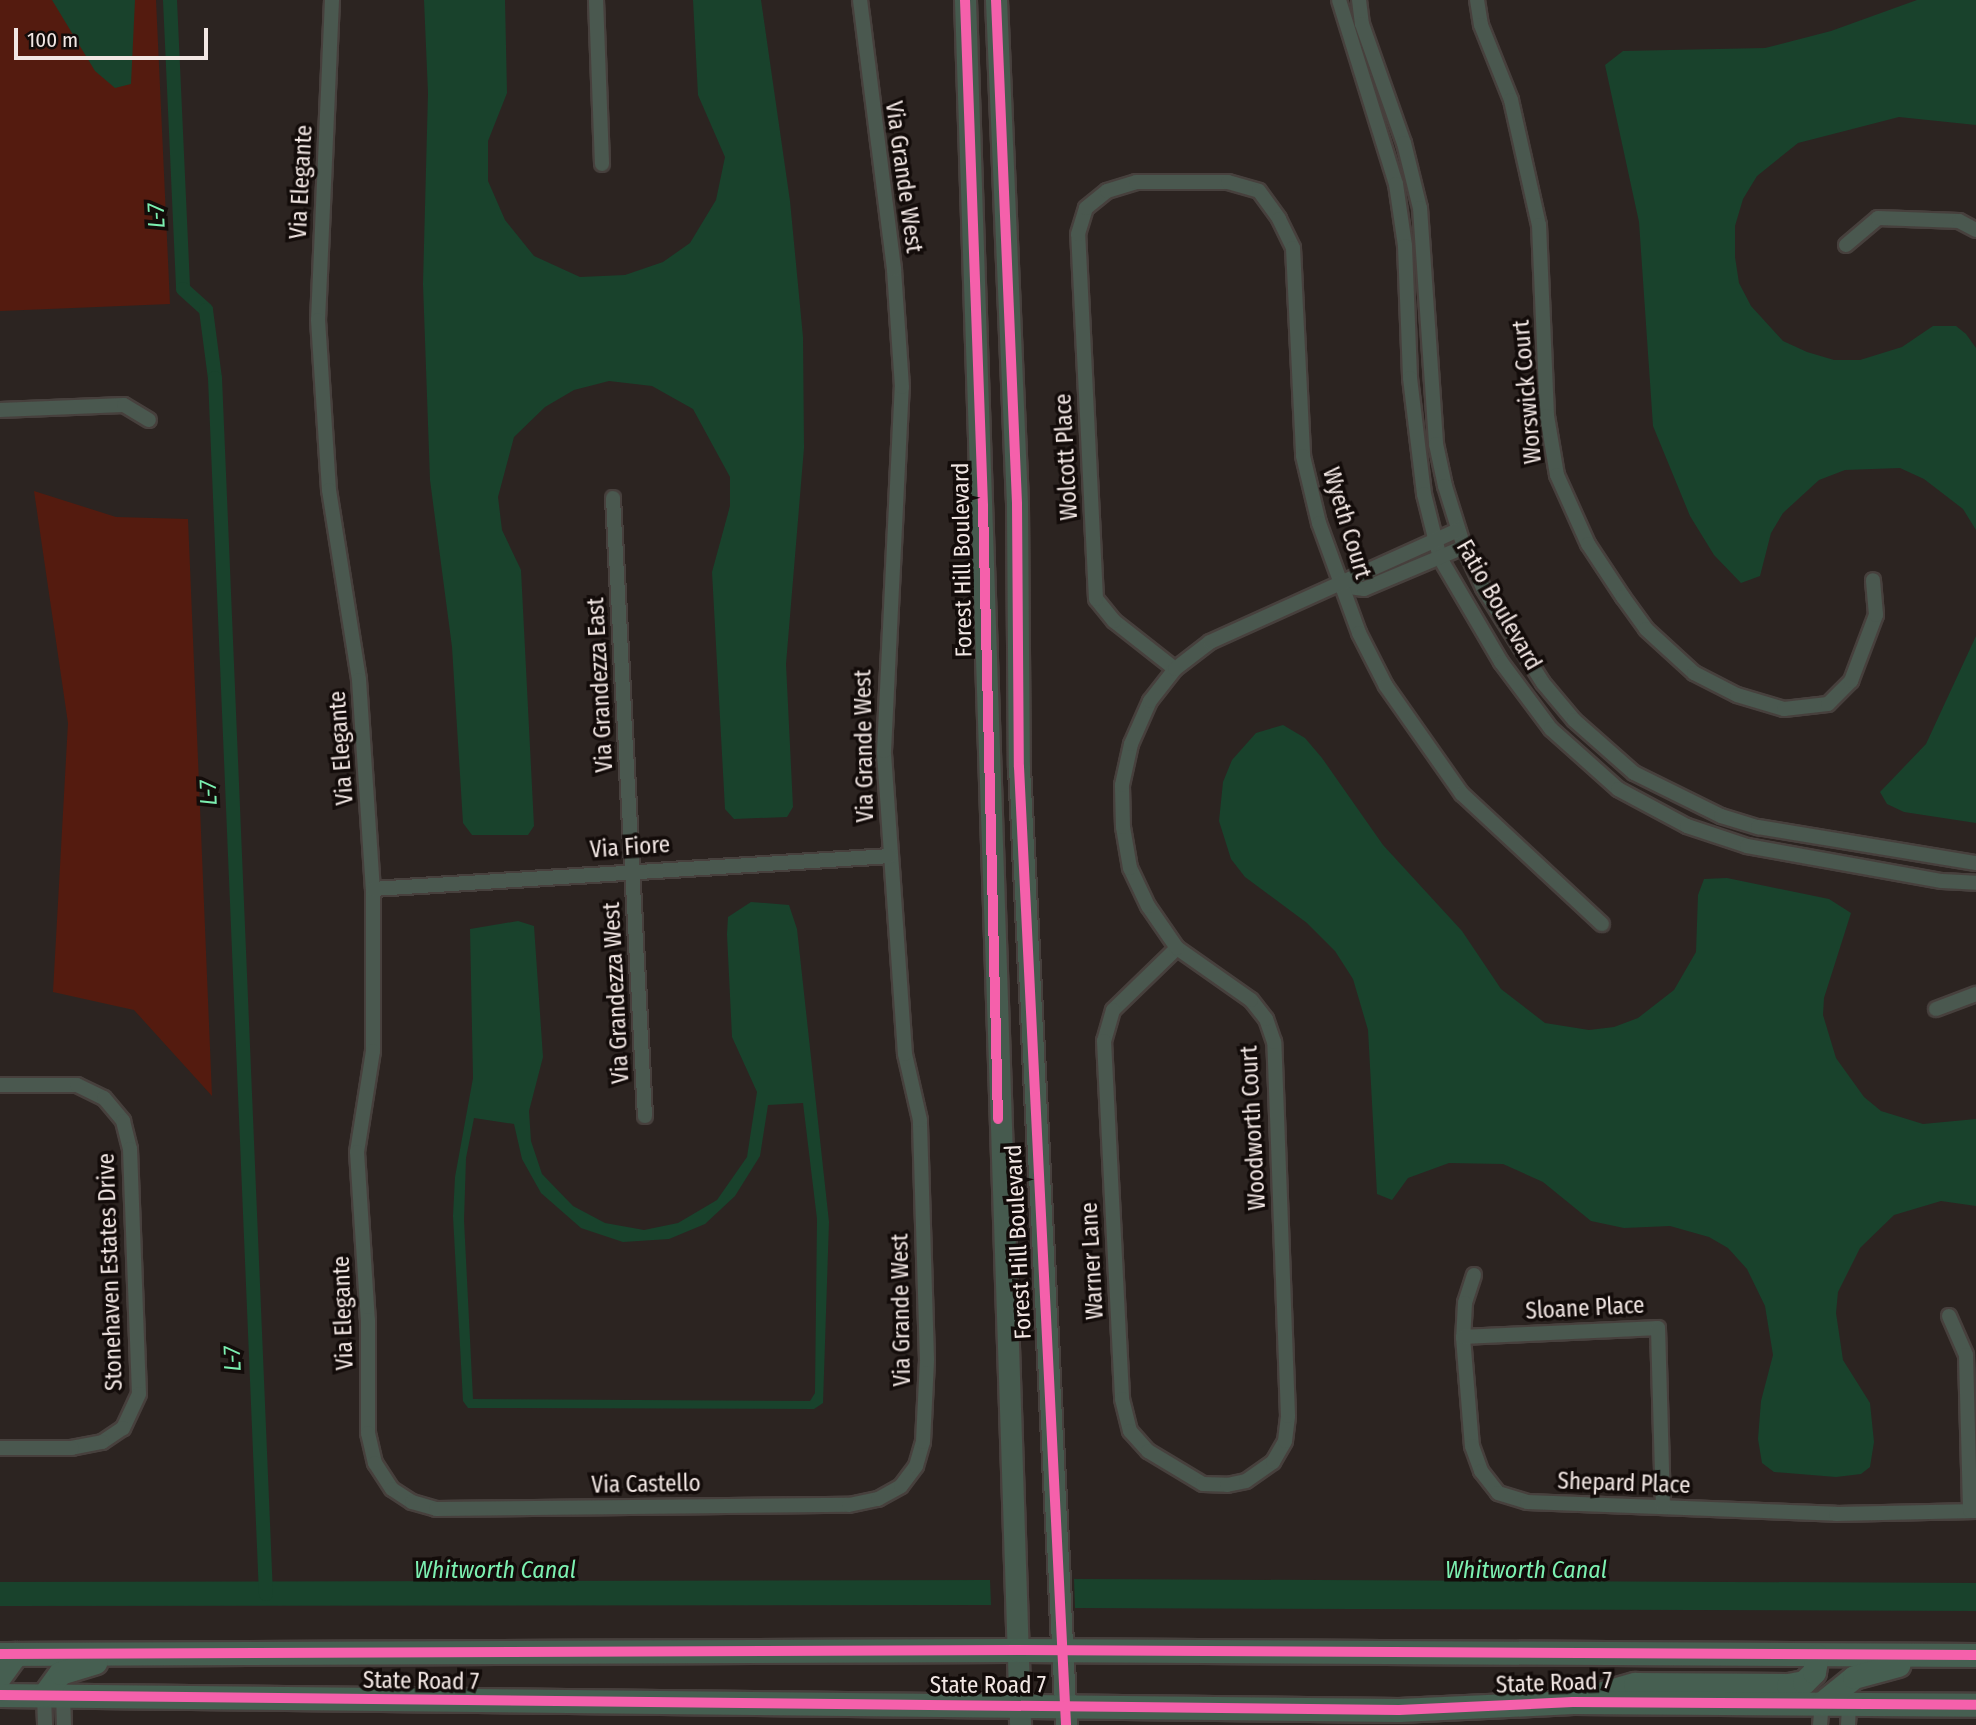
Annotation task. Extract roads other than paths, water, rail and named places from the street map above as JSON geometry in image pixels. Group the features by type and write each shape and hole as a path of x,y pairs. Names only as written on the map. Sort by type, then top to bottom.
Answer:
{"main road":[{"name":"Forest Hill Boulevard","path":"965,0 1020,1715"},
{"name":"Forest Hill Boulevard","path":"996,0 1017,504 1019,781 1065,1716"},
{"name":"State Road 7","path":"8,1654 1060,1650 1968,1655"},
{"path":"0,1676 8,1654"},
{"path":"53,1695 60,1673 77,1665 157,1654"},
{"path":"1573,1702 1635,1684 1788,1685 1804,1682 1814,1672 1817,1655"},
{"path":"1821,1714 1854,1677 1874,1669 1968,1655"},
{"name":"State Road 7","path":"0,1695 1065,1716 1399,1710 1573,1702 1821,1714 1976,1705"}],"street":[{"name":"Via Elegante","path":"331,0 318,320 329,490 359,680 373,889 373,1051 357,1152 368,1320 368,1433 375,1463 392,1489"},
{"path":"596,0 603,164"},
{"name":"Via Grande West","path":"860,0 894,268 902,387 900,490 886,648 890,856 905,1054 920,1121 927,1360 923,1442 916,1466 901,1486"},
{"name":"Fatio Boulevard","path":"1339,0 1396,184 1405,246 1410,378 1424,494 1440,558 1501,662 1551,729 1618,789 1687,826 1747,846 1942,881 1976,883"},
{"name":"Fatio Boulevard","path":"1359,0 1362,24 1404,142 1420,208 1436,444 1458,530 1464,547 1511,636 1543,683 1574,720 1634,773 1682,800 1758,827 1976,863"},
{"name":"Worswick Court","path":"1477,0 1481,25 1511,100 1537,213 1547,416 1557,475 1588,544 1623,597 1646,629 1695,673 1737,695 1784,709 1828,704 1851,681 1876,615 1873,580"},
{"name":"Wyeth Court","path":"1086,208 1107,191 1136,182 1228,182 1259,191 1279,219 1293,248 1303,456 1319,523 1342,586 1386,686 1462,794 1602,924"},
{"name":"Wolcott Place","path":"1086,208 1078,234 1096,599 1114,621 1175,668"},
{"path":"1846,245 1878,218 1959,221 1976,230"},
{"path":"0,410 124,405 149,420"},
{"name":"Via Grandezza East","path":"613,498 633,869"},
{"name":"Woodworth Court","path":"1273,1462 1285,1441 1288,1416 1274,1042 1266,1019 1251,1000 1177,948 1148,906 1130,868 1123,827 1122,785 1131,744 1150,701 1175,668 1247,623 1342,586 1435,538 1458,530"},
{"name":"Woodworth Court","path":"1342,586 1363,589 1464,547"},
{"name":"Via Fiore","path":"373,889 633,869 890,856"},
{"name":"Via Grandezza West","path":"633,869 645,1116"},
{"name":"Warner Lane","path":"1177,948 1113,1010 1104,1041 1122,1399 1130,1431 1148,1451 1203,1484 1246,1481 1273,1462"},
{"path":"1936,1009 1976,994"},
{"name":"Stonehaven Estates Drive","path":"0,1085 78,1085 104,1098 123,1121 130,1149 139,1394 124,1428 102,1442 72,1448 0,1448"},
{"name":"Shepard Place","path":"1474,1275 1465,1303 1463,1337 1472,1446 1481,1471 1498,1493 1527,1502 1836,1514 1973,1511"},
{"path":"1949,1316 1966,1355 1973,1511"},
{"name":"Sloane Place","path":"1463,1337 1658,1328 1663,1506"},
{"name":"Via Castello","path":"392,1489 412,1502 436,1509 849,1505 878,1499 901,1486"},
{"path":"45,1725 53,1695"},
{"path":"53,1695 64,1725"}],"waterway":[{"name":"L-7","path":"170,0 183,289 206,310 215,378 266,1594"}],"water label":[{"name":"Whitworth Canal","path":"495,1571"},
{"name":"Whitworth Canal","path":"1526,1571"}]}
